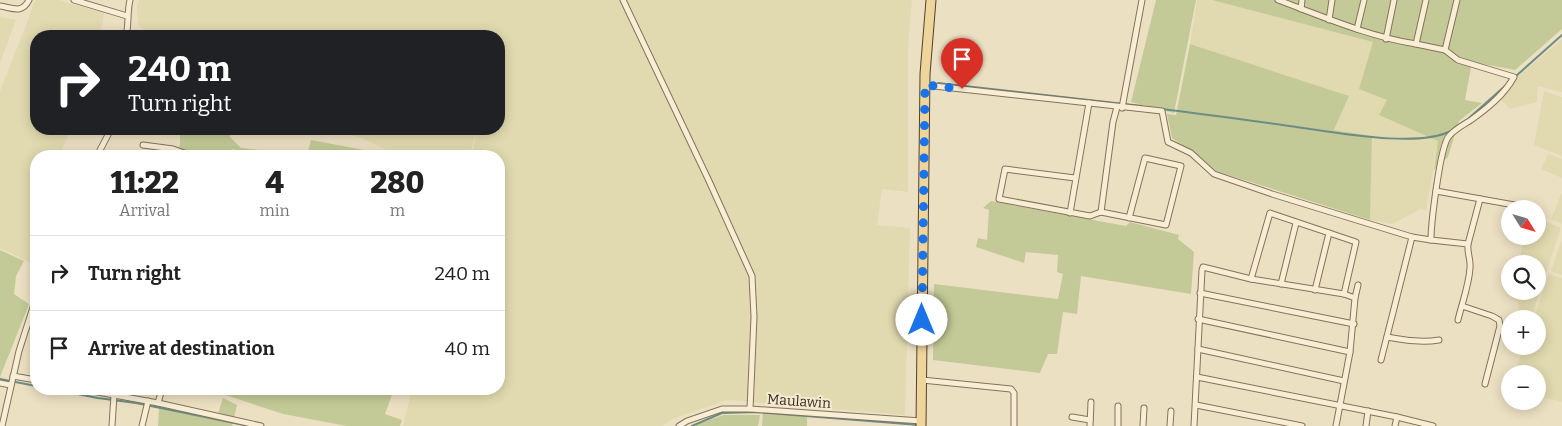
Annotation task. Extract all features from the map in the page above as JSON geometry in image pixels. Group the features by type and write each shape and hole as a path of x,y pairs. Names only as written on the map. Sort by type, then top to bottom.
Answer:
{"main road":[{"path":"921,424 925,85 930,0"}],"street":[{"path":"0,6 20,9 25,7 29,0"},
{"path":"74,0 127,16"},
{"path":"122,0 130,1 127,16 128,30"},
{"path":"623,0 752,276 754,317 750,409"},
{"path":"1101,212 1113,122 1120,107 1142,0"},
{"path":"1278,0 1328,20 1386,39 1445,50 1458,60 1514,77 1507,90 1482,112 1448,137 1444,146 1431,221 1431,240"},
{"path":"1301,9 1302,0"},
{"path":"1328,20 1332,0"},
{"path":"1357,29 1364,0"},
{"path":"1386,39 1394,0"},
{"path":"1416,44 1426,0"},
{"path":"1445,50 1456,0"},
{"path":"925,85 1162,111 1168,142 1191,152 1214,174 1412,237 1468,244"},
{"path":"1070,212 1089,103"},
{"path":"100,150 108,135"},
{"path":"143,145 176,150"},
{"path":"1076,178 1005,169 998,199 1090,216 1101,212 1129,218 1166,225 1181,166 1145,158 1129,218"},
{"path":"1436,191 1501,203"},
{"path":"1458,320 1470,268 1470,259 1467,251 1468,244 1480,199"},
{"path":"1251,278 1270,213 1356,242 1344,294"},
{"path":"1281,284 1296,223"},
{"path":"1315,290 1329,233"},
{"path":"1381,360 1412,237"},
{"path":"1194,426 1198,319 1203,267 1281,284 1344,294 1355,298"},
{"path":"1336,426 1350,352 1358,285"},
{"path":"1200,293 1354,324"},
{"path":"1462,306 1499,320 1500,326 1485,384"},
{"path":"2,426 10,385 30,317"},
{"path":"1198,319 1350,352"},
{"path":"1386,337 1410,342 1439,340"},
{"path":"1198,348 1344,381"},
{"path":"13,376 30,379"},
{"path":"1197,377 1434,426"},
{"path":"922,380 1011,389 1014,393 1014,426"},
{"path":"0,383 10,385"},
{"path":"112,426 114,395 261,426"},
{"path":"158,403 160,395"},
{"path":"142,426 148,401"},
{"path":"1072,417 1090,423 1091,402"},
{"path":"1196,405 1284,424 1302,426"},
{"path":"1118,406 1118,426"},
{"path":"1143,426 1144,408"},
{"name":"Maulawin","path":"679,426 687,421 722,409 750,409 921,424"},
{"path":"1170,426 1171,411"},
{"path":"1366,426 1368,411"},
{"path":"1396,426 1397,417"}],"shaded area":[{"path":"36,0 59,0 104,13 101,30 30,30 30,135 68,135 62,150 30,150 30,262 0,248 0,91"},
{"path":"139,0 912,0 908,46 908,192 882,189 877,225 910,228 905,415 727,400 672,419 663,426 403,426 411,395 505,395 505,150 473,150 476,135 505,135 505,30 144,30 138,25 137,6"},
{"path":"1197,0 1212,0 1373,42 1387,100 1380,115 1438,141 1426,211 1421,209 1392,224 1370,220 1372,137 1334,131 1349,96 1190,44"},
{"path":"0,17 16,20 0,63"},
{"path":"1562,39 1562,92 1538,86 1537,102 1510,109 1496,95"},
{"path":"1544,91 1562,97 1562,156 1534,145"},
{"path":"352,135 475,135 471,150 387,150"},
{"path":"1548,154 1562,159 1562,178 1541,169"},
{"path":"1562,192 1562,224 1551,219"},
{"path":"1546,221 1561,228 1546,273 1546,255 1520,255 1523,245 1546,245"},
{"path":"1562,239 1562,275 1551,271"},
{"path":"1549,274 1562,278 1562,402 1546,398 1546,365 1517,365 1521,355 1546,355 1546,310 1537,310 1540,300 1546,300 1546,283"},
{"path":"1515,300 1537,300 1534,310 1519,310 1518,302"}],"green space":[{"path":"1156,0 1196,0 1174,113 1131,102"},
{"path":"1212,0 1562,0 1562,29 1515,70 1472,62 1465,100 1482,103 1459,121 1448,157 1434,170 1438,141 1379,115 1387,100 1359,89 1373,42"},
{"path":"1190,44 1349,96 1334,130 1372,136 1370,220 1216,171 1172,138 1167,114 1176,115"},
{"path":"180,135 230,135 241,148 260,150 178,150"},
{"path":"311,140 364,150 308,150"},
{"path":"991,201 1126,226 1130,222 1179,235 1178,239 1194,252 1191,294 1081,276 1077,314 1063,312 1057,354 1048,354 1040,373 933,360 934,284 1058,299 1063,274 1057,272 1058,255 1026,252 1024,263 976,247 978,238 987,240 989,210 983,208"},
{"path":"0,250 24,261 16,276 14,294 29,304 0,377"},
{"path":"225,395 392,395 385,414 402,420 400,426 347,426 283,414"},
{"path":"223,398 237,405 232,426 158,426 159,408 216,420"},
{"path":"763,411 807,416 807,426 762,426"},
{"path":"724,415 760,415 758,426 692,426"}],"waterway":[{"path":"1516,76 1562,35"},
{"path":"938,83 1142,106"},
{"path":"1469,118 1505,86"},
{"path":"1161,109 1349,135 1395,139 1416,139 1451,131"},
{"path":"0,379 30,385"},
{"path":"83,395 136,403 249,426"},
{"path":"692,426 722,413 757,412 919,425"}],"route":[{"path":"922,320 925,85 962,89"}]}
